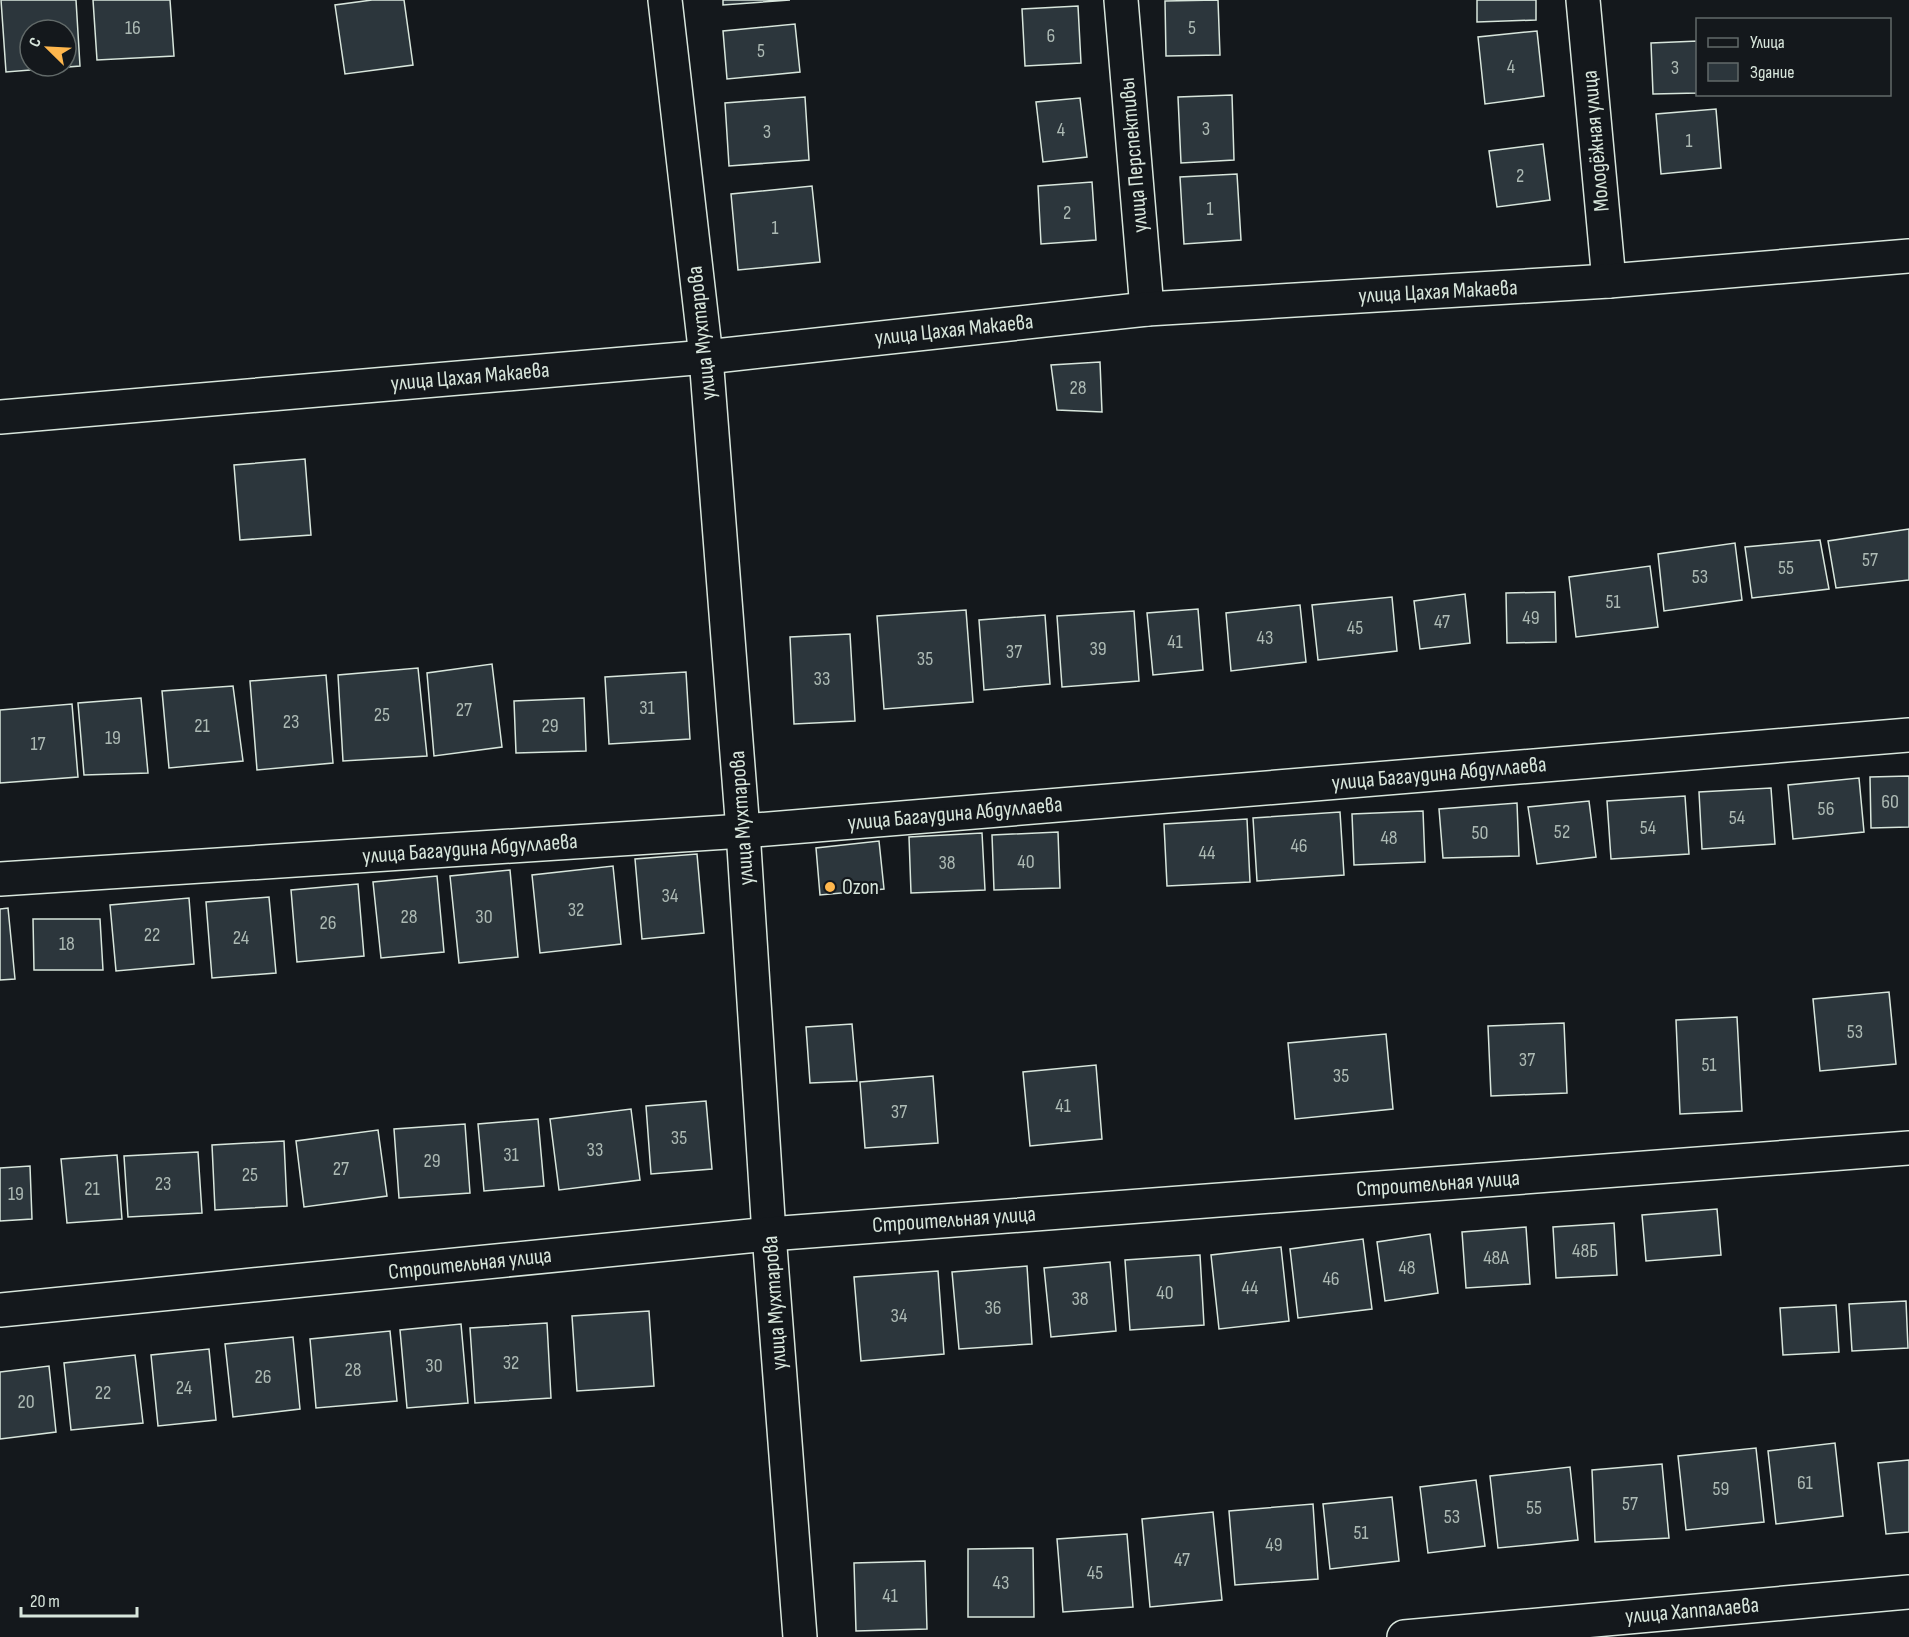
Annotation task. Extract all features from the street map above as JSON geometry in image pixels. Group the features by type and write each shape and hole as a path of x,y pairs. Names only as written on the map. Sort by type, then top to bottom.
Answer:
{"street":[{"name":"улица Мухтарова","path":"665,0 706,357 743,831 769,1234 800,1637"},
{"name":"улица Перспективы","path":"1122,0 1147,309"},
{"name":"Молодёжная улица","path":"1582,0 1609,281"},
{"name":"улица Цахая Макаева","path":"0,417 706,357 1147,309 1609,281 1909,256"},
{"name":"улица Багаудина Абдуллаева","path":"0,879 743,831 1909,735"},
{"name":"Строительная улица","path":"0,1310 769,1234 1909,1148"},
{"name":"улица Хаппалаева","path":"1404,1637 1909,1592"}],"building":[{"path":"1,0 76,0 77,18 18,18 18,71 6,72"},
{"path":"93,0 170,0 174,56 97,60"},
{"path":"372,0 404,0 413,65 345,74 335,5"},
{"path":"723,0 790,0 723,5"},
{"path":"1218,0 1220,55 1166,56 1165,1"},
{"path":"1477,0 1536,0 1536,20 1477,22"},
{"path":"1078,6 1081,63 1025,66 1022,9"},
{"path":"795,24 800,72 727,79 723,31"},
{"path":"1537,31 1544,96 1485,104 1478,37"},
{"path":"78,33 80,66 78,66"},
{"path":"1696,41 1696,93 1653,94 1651,43"},
{"path":"1232,95 1234,160 1181,163 1178,97"},
{"path":"805,97 809,160 729,166 725,103"},
{"path":"1080,98 1087,157 1043,162 1036,102"},
{"path":"1716,109 1721,168 1661,174 1656,114"},
{"path":"1543,144 1550,200 1497,207 1489,151"},
{"path":"1237,174 1241,240 1184,244 1180,177"},
{"path":"1092,182 1096,240 1041,244 1038,186"},
{"path":"812,186 820,262 738,270 731,194"},
{"path":"1100,362 1102,412 1057,410 1051,365"},
{"path":"305,459 311,535 240,540 234,465"},
{"path":"1909,529 1909,580 1836,588 1828,541"},
{"path":"1820,540 1829,589 1752,598 1745,547"},
{"path":"1735,543 1742,600 1664,611 1658,554"},
{"path":"1650,566 1658,627 1576,637 1569,577"},
{"path":"1555,592 1556,642 1507,643 1506,593"},
{"path":"1465,594 1470,643 1420,649 1414,601"},
{"path":"1392,597 1397,651 1318,660 1312,605"},
{"path":"1300,605 1306,662 1231,671 1226,613"},
{"path":"1198,609 1203,670 1153,675 1147,613"},
{"path":"966,610 973,702 884,709 877,616"},
{"path":"1134,611 1139,681 1062,687 1057,616"},
{"path":"1045,615 1050,684 984,690 979,620"},
{"path":"850,634 855,721 794,724 790,637"},
{"path":"492,664 502,747 434,756 427,673"},
{"path":"418,668 427,756 343,761 338,675"},
{"path":"686,672 690,739 609,744 605,677"},
{"path":"326,675 333,763 257,770 250,681"},
{"path":"233,686 243,761 169,768 162,691"},
{"path":"141,698 148,773 84,775 78,703"},
{"path":"584,698 586,751 516,753 514,701"},
{"path":"72,704 78,777 0,783 0,710"},
{"path":"1909,776 1909,827 1871,828 1870,777"},
{"path":"1859,778 1864,832 1793,839 1788,785"},
{"path":"1771,788 1775,844 1702,849 1699,792"},
{"path":"1685,796 1689,854 1611,859 1607,801"},
{"path":"1589,801 1596,857 1537,864 1528,807"},
{"path":"1517,803 1519,856 1443,858 1439,809"},
{"path":"1423,811 1425,862 1354,865 1352,814"},
{"path":"1340,812 1344,875 1257,881 1253,818"},
{"path":"1247,819 1250,882 1167,886 1164,824"},
{"path":"1058,832 1060,888 994,890 992,835"},
{"path":"982,833 985,890 911,893 909,837"},
{"path":"879,841 884,889 820,895 816,848"},
{"path":"697,854 704,933 642,939 635,859"},
{"path":"613,866 621,944 540,953 532,875"},
{"path":"510,870 518,957 459,963 450,876"},
{"path":"437,876 444,952 381,958 373,882"},
{"path":"358,884 364,956 297,962 291,890"},
{"path":"269,897 276,973 212,978 206,902"},
{"path":"189,898 194,964 116,971 110,905"},
{"path":"8,908 15,979 0,980 0,909"},
{"path":"33,919 100,919 103,970 34,970"},
{"path":"1889,992 1896,1064 1820,1071 1813,999"},
{"path":"1737,1017 1742,1111 1680,1114 1676,1020"},
{"path":"1564,1023 1567,1093 1491,1096 1488,1026"},
{"path":"852,1024 857,1081 810,1083 806,1027"},
{"path":"1386,1034 1393,1109 1295,1119 1288,1043"},
{"path":"1096,1065 1102,1139 1030,1146 1023,1072"},
{"path":"933,1076 938,1143 865,1148 860,1082"},
{"path":"706,1101 712,1169 651,1174 646,1106"},
{"path":"631,1109 640,1180 559,1190 550,1119"},
{"path":"538,1119 544,1186 484,1191 478,1124"},
{"path":"465,1124 470,1193 399,1198 394,1129"},
{"path":"378,1130 387,1196 304,1207 296,1141"},
{"path":"284,1141 287,1206 215,1210 212,1145"},
{"path":"198,1152 202,1213 128,1217 124,1156"},
{"path":"117,1155 122,1219 67,1223 61,1159"},
{"path":"30,1166 32,1219 0,1221 0,1168"},
{"path":"1717,1209 1721,1255 1646,1261 1642,1215"},
{"path":"1614,1223 1617,1275 1556,1278 1553,1227"},
{"path":"1526,1227 1530,1284 1466,1288 1462,1232"},
{"path":"1430,1234 1438,1293 1385,1301 1377,1242"},
{"path":"1363,1239 1372,1309 1298,1318 1290,1249"},
{"path":"1281,1247 1289,1321 1219,1329 1211,1255"},
{"path":"1200,1255 1204,1325 1130,1330 1125,1260"},
{"path":"1110,1262 1116,1331 1051,1337 1044,1268"},
{"path":"1027,1266 1032,1344 959,1349 952,1272"},
{"path":"938,1271 944,1354 861,1361 854,1277"},
{"path":"1906,1301 1908,1348 1852,1351 1849,1304"},
{"path":"1836,1305 1839,1352 1783,1355 1780,1308"},
{"path":"649,1311 654,1386 577,1391 572,1316"},
{"path":"547,1323 551,1398 475,1403 470,1328"},
{"path":"461,1324 468,1403 407,1408 400,1330"},
{"path":"390,1331 397,1401 316,1408 310,1339"},
{"path":"293,1337 300,1409 233,1417 225,1344"},
{"path":"209,1349 216,1420 158,1426 151,1355"},
{"path":"135,1355 143,1423 71,1430 64,1363"},
{"path":"49,1366 56,1432 0,1439 0,1372"},
{"path":"1835,1443 1843,1516 1776,1524 1768,1451"},
{"path":"1756,1448 1764,1522 1686,1530 1678,1456"},
{"path":"1909,1460 1909,1532 1886,1534 1878,1463"},
{"path":"1662,1464 1669,1538 1595,1542 1592,1470"},
{"path":"1570,1467 1578,1540 1498,1548 1490,1476"},
{"path":"1476,1480 1485,1546 1428,1553 1420,1487"},
{"path":"1392,1497 1399,1561 1330,1569 1323,1504"},
{"path":"1313,1504 1318,1579 1235,1585 1229,1511"},
{"path":"1213,1512 1222,1600 1150,1607 1142,1519"},
{"path":"1127,1534 1133,1607 1063,1612 1057,1539"},
{"path":"1033,1548 1034,1617 968,1617 968,1549"},
{"path":"925,1561 927,1629 856,1631 854,1563"}],"place":[{"name":"Ozon","path":"830,887"}]}
